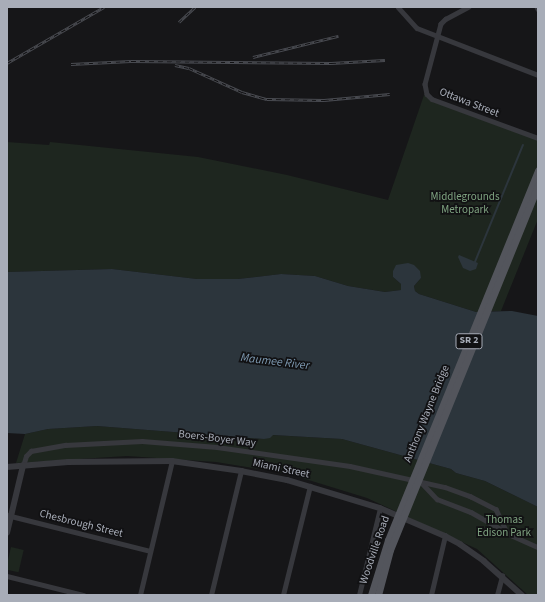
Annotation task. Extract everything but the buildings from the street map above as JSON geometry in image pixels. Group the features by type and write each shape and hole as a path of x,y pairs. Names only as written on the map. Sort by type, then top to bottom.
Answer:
{"main road":[{"name":"Anthony Wayne Bridge","path":"402,512 538,170"},
{"name":"Anthony Wayne Bridge","path":"402,512 538,185"},
{"name":"Woodville Road","path":"371,595 382,556 402,512"},
{"name":"Woodville Road","path":"378,595 402,512"}],"street":[{"path":"398,7 417,28 538,75"},
{"name":"Ottawa Street","path":"469,7 446,19 441,24 425,84 427,94 432,99 538,138"},
{"name":"Boers-Boyer Way","path":"23,466 28,453 34,450 99,442 154,442 217,447 338,464 445,487 491,506 499,513 507,533"},
{"path":"140,595 172,461"},
{"name":"Miami Street","path":"7,467 76,462 172,461 241,471 310,486 380,508 445,536 472,552 502,576 522,595"},
{"path":"7,533 9,515 23,466"},
{"path":"211,595 241,471"},
{"name":"Boers-Boyer Way","path":"417,480 426,486 437,498 471,512 507,533 538,547"},
{"path":"283,595 310,486"},
{"path":"359,595 380,508"},
{"name":"Chesbrough Street","path":"9,515 150,551"},
{"path":"431,595 445,536"},
{"path":"7,576 84,595"},
{"path":"498,595 502,576"}],"green space":[{"name":"Middlegrounds Metropark","path":"424,95 538,138 538,219 501,311 476,312 419,294 415,291 414,286 421,278 393,277 401,284 401,290 385,292 348,286 315,276 281,274 238,279 197,279 112,269 7,272 7,142 49,145 50,142 198,157 287,175 388,200"},
{"name":"Thomas Edison Park","path":"97,426 264,439 272,435 342,439 451,469 456,473 485,481 538,507 538,595 528,595 477,549 367,498 289,474 216,462 127,456 16,463 25,434 48,429"},
{"path":"11,547 24,550 18,572 7,570"}],"water":[{"path":"459,255 478,263 476,269 470,271 463,268 458,257"},
{"name":"Maumee River","path":"408,263 414,265 420,271 421,278 414,286 415,291 419,294 476,312 512,311 538,316 538,507 485,481 456,473 451,469 342,439 273,435 270,438 264,439 97,426 48,429 25,434 7,433 7,272 112,269 197,279 238,279 281,274 315,276 348,286 385,292 401,290 401,284 393,277 393,271 396,265"}],"waterway":[{"path":"475,262 523,145"}],"railway":[{"path":"7,63 104,7"},
{"path":"179,22 195,7"},
{"path":"253,57 338,36"},
{"path":"71,64 131,61 331,63 385,60"},
{"path":"175,65 189,68 242,92 267,99 324,100 390,94"}]}
